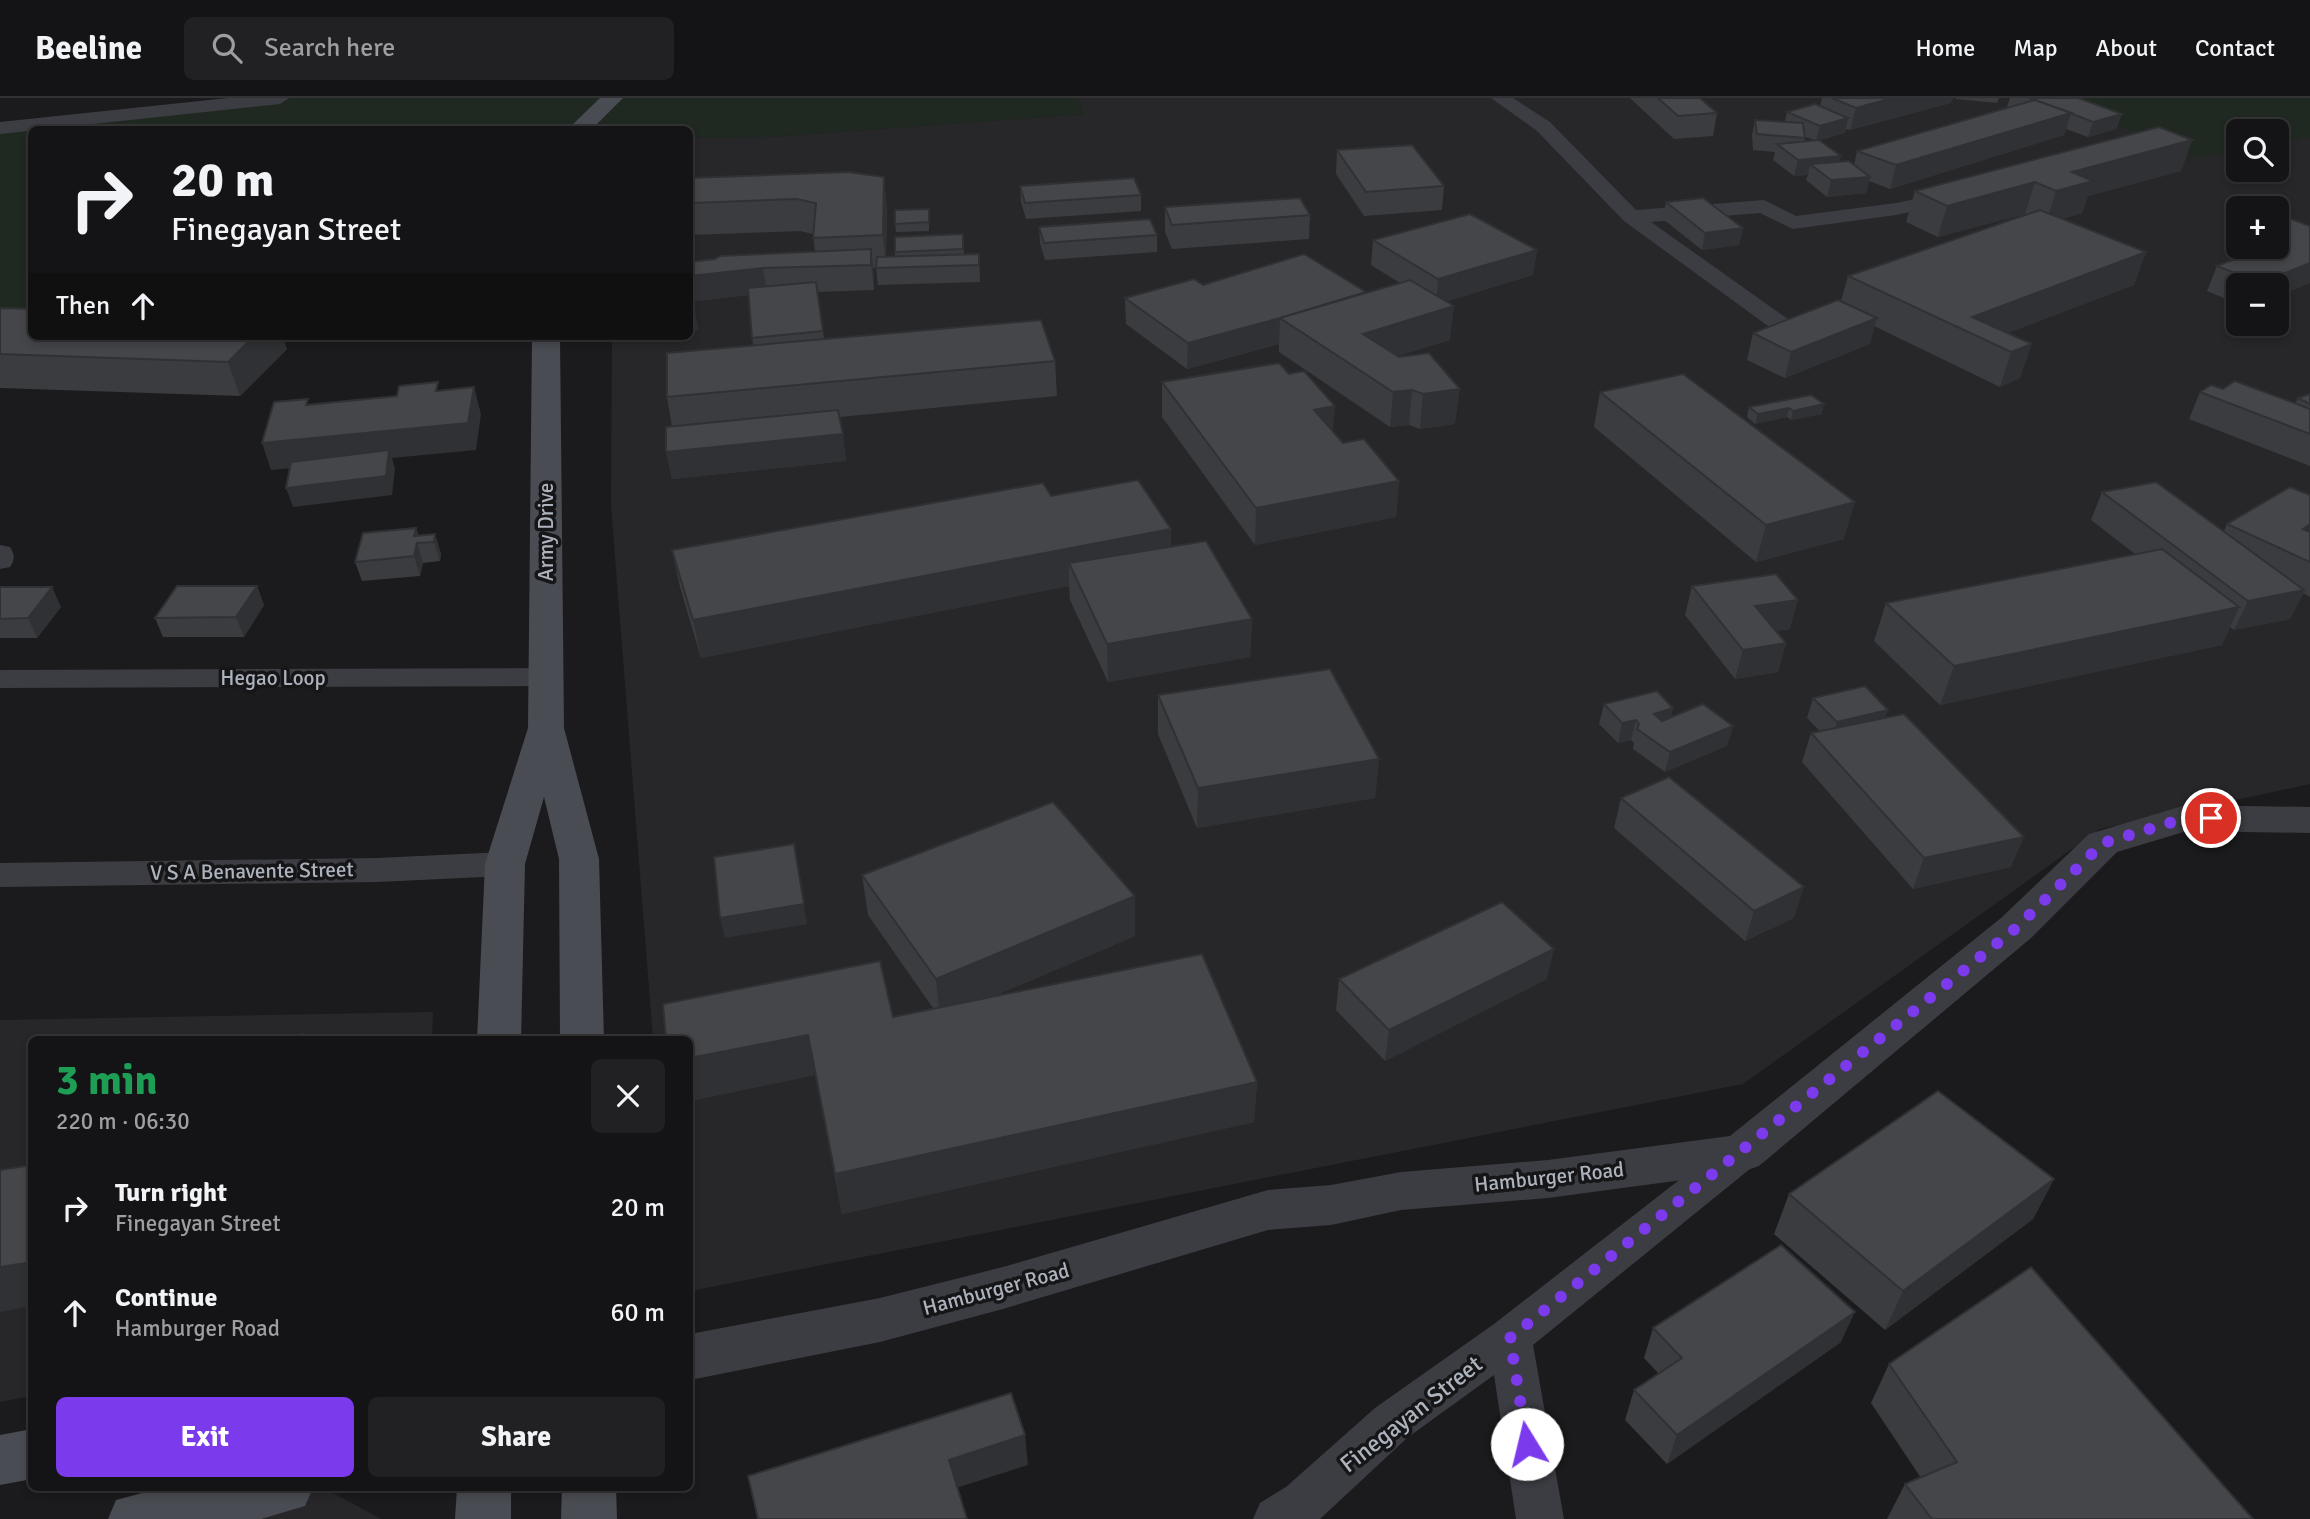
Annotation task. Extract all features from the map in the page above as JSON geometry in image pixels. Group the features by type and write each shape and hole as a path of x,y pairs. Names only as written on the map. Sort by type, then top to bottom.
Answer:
{"main road":[{"path":"582,126 612,98"},
{"name":"Army Drive","path":"546,340 547,729 579,859 582,1036"},
{"name":"Army Drive","path":"499,1036 505,864 547,729"},
{"path":"0,1460 28,1455"},
{"path":"136,1519 271,1491"},
{"path":"483,1519 484,1491"},
{"path":"589,1491 589,1519"}],"street":[{"path":"0,128 280,98"},
{"path":"1500,98 1543,127 1631,218 1787,329"},
{"path":"1631,218 1764,206 1793,223 1896,209 1968,194"},
{"path":"0,553 0,561"},
{"name":"Hegao Loop","path":"0,679 546,677"},
{"path":"1742,1153 2016,928 2103,843 2186,818 2310,820"},
{"name":"V S A Benavente Street","path":"0,875 377,870 505,864"},
{"name":"Finegayan Street","path":"1277,1519 1303,1503 1391,1423 1510,1338 1742,1153"},
{"name":"Hamburger Road","path":"693,1356 880,1320 1029,1281 1268,1210 1331,1205 1401,1191 1548,1179 1742,1153"},
{"path":"1510,1338 1540,1519"}],"shaded area":[{"path":"278,98 1077,98 1085,114 771,137 693,138 693,126 28,126 28,321 0,321 0,128"},
{"path":"1077,98 2310,98 2310,784 2100,829 1743,1084 693,1290 693,1036 653,1036 611,506 612,340 693,340 693,138 771,137 1084,114"},
{"path":"2059,98 2310,98 2310,137 2289,141 2289,119 2226,119 2226,152 2191,158"},
{"path":"433,1012 432,1036 28,1036 28,1397 0,1402 0,1020"},
{"path":"273,1491 330,1491 381,1519 145,1519"}],"building":[{"path":"1658,98 1700,98 1717,113 1678,116"},
{"path":"1832,98 1892,98 1856,108"},
{"path":"2029,98 2078,98 2122,114 2093,122"},
{"path":"2035,100 2071,113 1896,165 1857,151"},
{"path":"1815,104 1848,118 1820,126 1787,112"},
{"path":"1755,120 1803,123 1805,138 1757,134"},
{"path":"2159,127 2192,140 2072,172 2093,181 2056,191 2035,182 1947,206 1915,191"},
{"path":"1819,140 1841,156 1798,160 1777,144"},
{"path":"1412,145 1444,186 1366,192 1337,150"},
{"path":"1849,161 1870,177 1831,180 1810,164"},
{"path":"848,172 884,177 883,235 813,238 816,203 796,199 693,203 693,178"},
{"path":"1134,178 1141,195 1025,203 1020,186"},
{"path":"1300,198 1310,215 1172,225 1165,207"},
{"path":"1703,198 1743,228 1705,233 1666,202"},
{"path":"929,209 929,222 895,224 895,210"},
{"path":"2040,210 2146,252 1972,317 2032,344 2011,352 1848,276"},
{"path":"1470,214 1537,250 1438,279 1373,240"},
{"path":"2289,218 2310,226 2310,263 2285,273 2235,273 2217,266 2235,259 2289,259"},
{"path":"1150,219 1157,235 1044,243 1039,227"},
{"path":"963,234 963,249 895,252 895,237"},
{"path":"871,249 871,265 763,268 693,276 693,262 720,256"},
{"path":"979,254 979,265 876,268 877,257"},
{"path":"1304,254 1366,292 1188,343 1125,298 1194,279 1203,285"},
{"path":"1410,280 1454,306 1363,334 1399,357 1429,353 1460,389 1423,394 1412,390 1393,392 1280,318"},
{"path":"816,282 823,331 752,338 748,288"},
{"path":"1838,300 1877,318 1791,352 1753,333"},
{"path":"0,308 28,309 28,340 250,340 228,362 0,354"},
{"path":"1041,320 1055,361 667,397 667,353"},
{"path":"1279,363 1289,374 1304,371 1335,406 1314,410 1343,443 1364,439 1399,481 1256,508 1162,382"},
{"path":"1683,374 1855,502 1766,525 1600,392"},
{"path":"2235,381 2310,409 2310,434 2200,392 2211,385 2223,389"},
{"path":"438,382 436,391 474,387 468,423 262,443 274,402 308,399 306,405 397,396 399,386"},
{"path":"2310,394 2310,404 2298,398"},
{"path":"1811,395 1824,404 1793,411 1789,408 1758,414 1749,407"},
{"path":"838,410 843,434 666,452 666,427"},
{"path":"389,450 386,476 286,488 291,462"},
{"path":"1138,480 1171,529 693,620 672,550 1043,483 1051,496"},
{"path":"2156,482 2304,590 2248,601 2102,492"},
{"path":"2290,487 2310,495 2310,524 2303,529 2310,532 2310,562 2227,524"},
{"path":"416,528 414,536 435,534 434,542 417,543 414,556 355,562 363,533"},
{"path":"1206,541 1252,619 1107,644 1069,563"},
{"path":"2162,549 2239,607 1954,666 1886,603"},
{"path":"1776,574 1798,600 1755,606 1786,643 1743,650 1692,586"},
{"path":"177,586 257,586 236,617 155,618"},
{"path":"0,587 52,587 28,618 0,619"},
{"path":"1330,669 1379,759 1198,788 1158,695"},
{"path":"1865,686 1888,710 1837,722 1813,698"},
{"path":"1657,691 1673,708 1654,714 1662,721 1703,704 1733,726 1670,752 1637,729 1639,724 1636,720 1622,723 1604,704"},
{"path":"1904,714 2024,837 1924,858 1811,733"},
{"path":"1669,777 1804,887 1754,911 1621,798"},
{"path":"1053,802 1135,896 936,979 862,875"},
{"path":"794,844 804,904 720,918 714,857"},
{"path":"1502,902 1554,949 1389,1030 1339,979"},
{"path":"1202,954 1257,1082 835,1174 808,1035 693,1057 693,1036 666,1036 663,1004 880,961 893,1017"},
{"path":"1938,1091 2054,1179 1903,1291 1789,1194"},
{"path":"28,1166 28,1263 0,1267 0,1170"},
{"path":"1781,1245 1855,1312 1677,1435 1634,1390 1682,1358 1653,1328"},
{"path":"2031,1267 2253,1519 1932,1519 1905,1484 1957,1462 1889,1364"},
{"path":"1011,1393 1025,1435 949,1460 967,1519 758,1519 748,1476"}],"route":[{"path":"1527,1444 1510,1338 1742,1153 2016,928 2103,843 2186,818 2211,818"}]}
